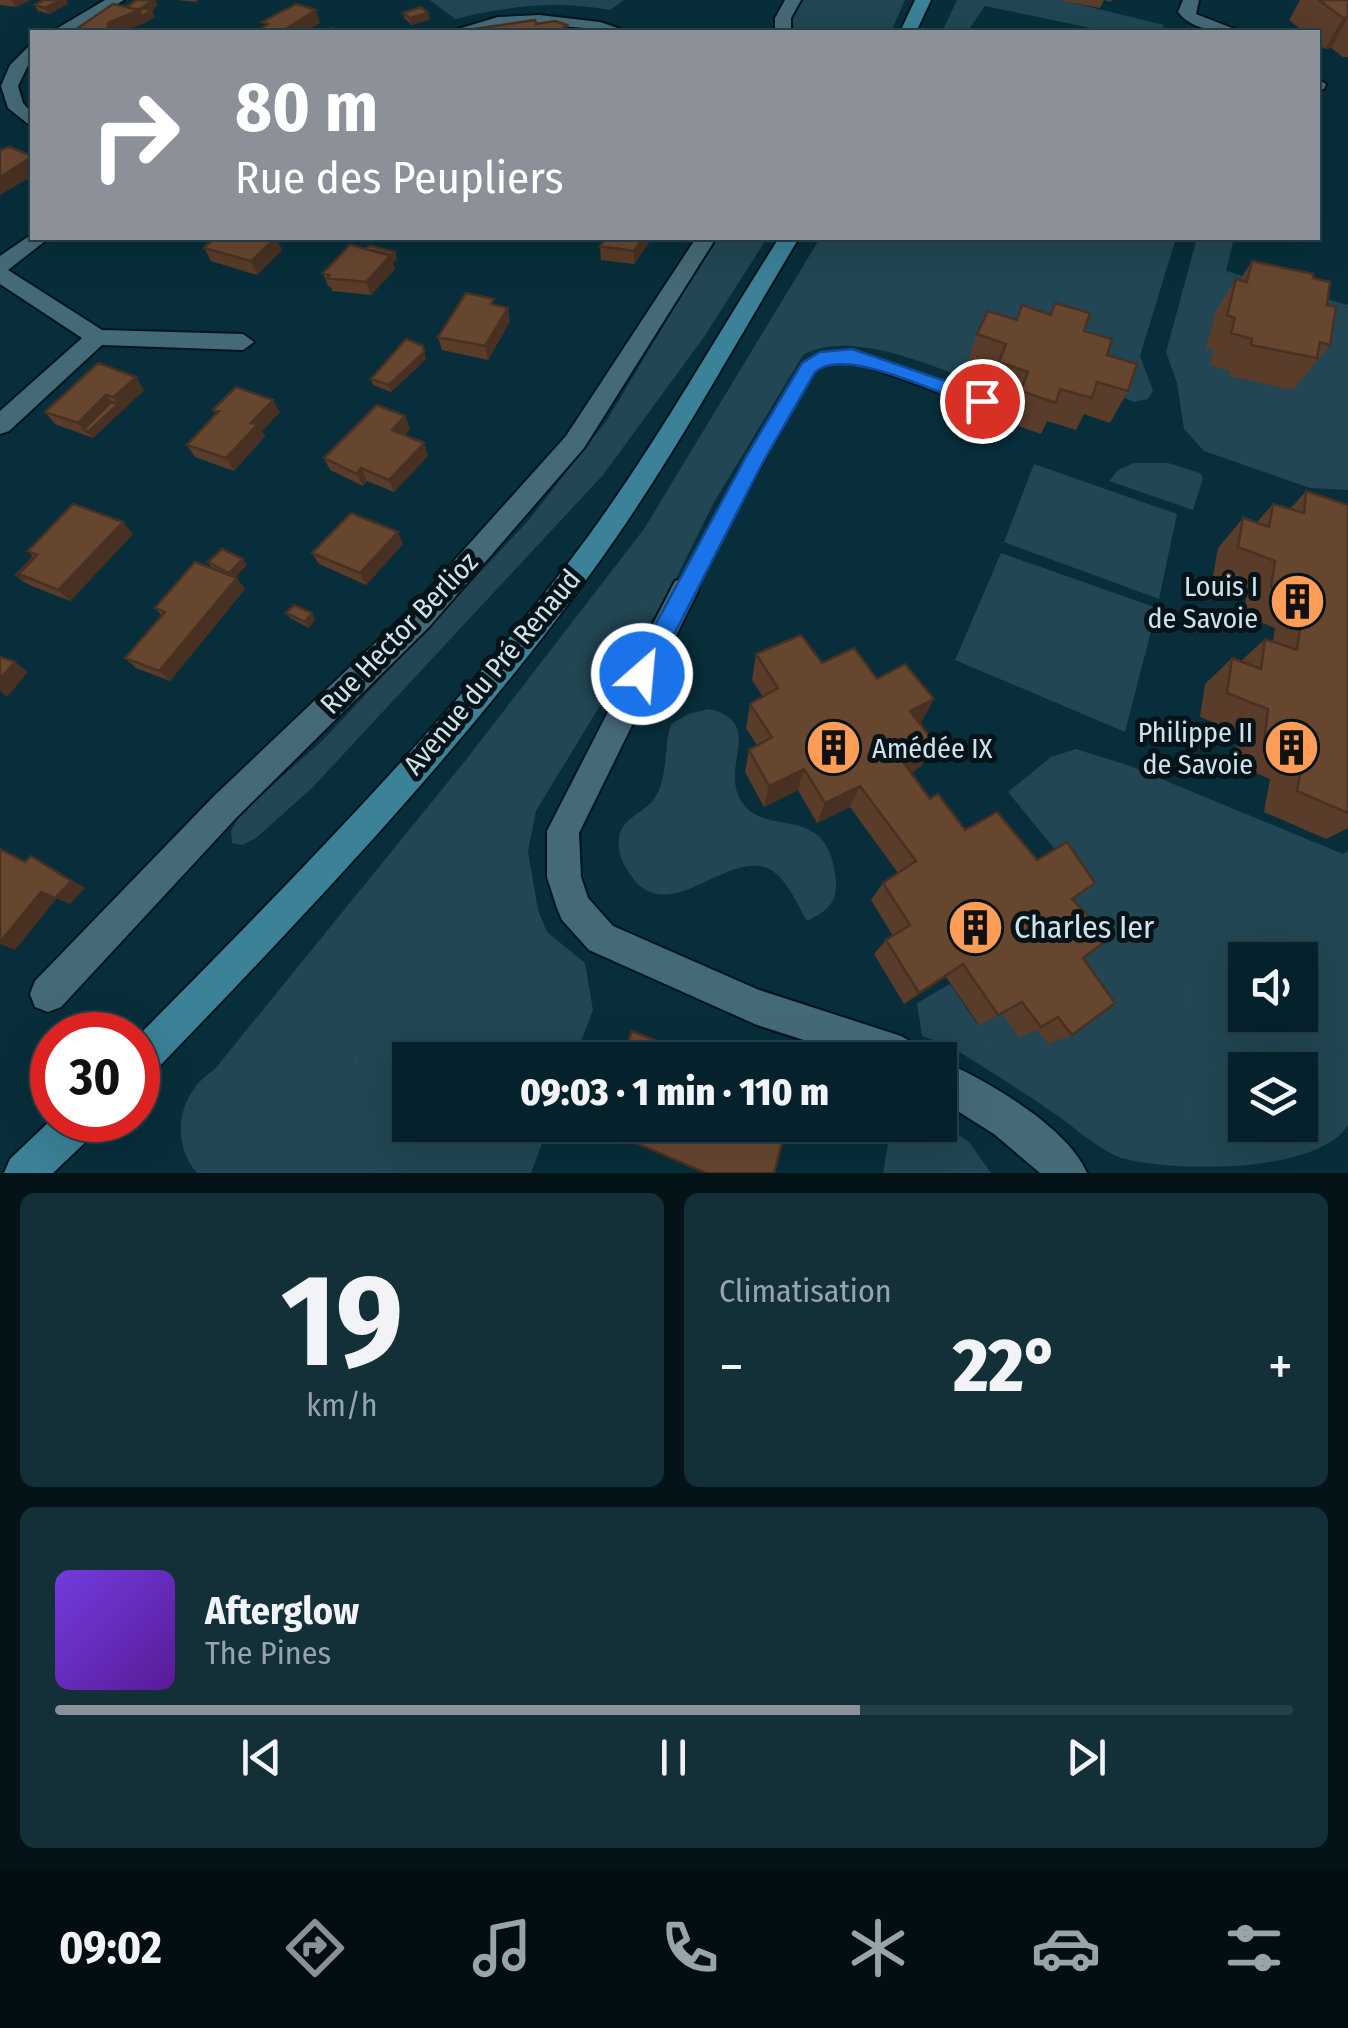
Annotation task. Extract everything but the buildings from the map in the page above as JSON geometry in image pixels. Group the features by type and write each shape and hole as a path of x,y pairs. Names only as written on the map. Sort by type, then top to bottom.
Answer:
{"main road":[{"path":"909,30 923,0"},
{"name":"Avenue du Pré Renaud","path":"160,1039 310,886 506,663 628,498 788,240"},
{"path":"24,1173 57,1142"}],"street":[{"path":"62,30 116,0"},
{"path":"784,30 783,18 793,0"},
{"path":"1191,0 1186,12 1190,17 1228,30"},
{"path":"467,30 534,18 576,21 613,30"},
{"path":"30,51 10,76 4,95 30,121"},
{"path":"0,266 37,240"},
{"name":"Rue Hector Berlioz","path":"48,994 225,807 419,619 562,456 666,306 705,240"},
{"path":"0,274 97,337 243,342"},
{"path":"0,425 97,337"},
{"path":"685,589 563,831 564,877 574,908 601,938 757,1007 866,1042"},
{"path":"957,1089 1042,1144 1066,1173"}],"lane":[{"path":"685,589 778,418 808,368 820,358 852,356 1011,412"}],"shaded area":[{"path":"430,0 624,0 610,10 532,6 455,19"},
{"path":"793,0 905,0 892,30 794,30 790,13"},
{"path":"957,0 1061,0 1164,25 1162,30 1100,30 985,6 968,30 943,30"},
{"path":"715,240 766,240 704,337 603,475 312,788 256,838 242,845 232,843 231,831 241,813 323,740 528,521 607,420"},
{"path":"819,240 1175,240 1140,356 1153,391 1148,399 1134,402 1119,396 993,376 989,386 870,348 823,348 803,355 713,504 672,587 536,811 528,851 538,910 547,932 585,963 593,1010 581,1042 392,1042 392,1142 543,1142 531,1173 197,1173 188,1160 181,1132 182,1117 193,1091 465,761 644,529"},
{"path":"1196,240 1234,240 1226,271 1348,305 1348,490 1310,488 1204,451 1184,429 1177,383 1166,352"},
{"path":"1134,463 1168,463 1200,473 1203,478 1193,510 1109,481 1118,470"},
{"path":"1034,464 1177,514 1159,599 1004,542"},
{"path":"1001,553 1157,608 1125,732 955,660"},
{"path":"709,709 726,715 735,724 735,772 740,799 764,818 809,829 831,855 835,896 825,910 807,921 784,882 764,867 748,866 677,893 660,894 644,889 622,861 621,831 659,790 671,724 688,714"},
{"path":"1076,749 1130,766 1343,854 1348,851 1348,1125 1332,1141 1308,1153 1245,1165 1176,1166 1121,1158 957,1051 957,1042 922,1036 917,1003 950,984 978,1025 1057,852 1008,792 1051,757"},
{"path":"957,1133 969,1142 991,1173 883,1173 888,1142 957,1142"}],"place":[{"name":"Louis I de Savoie","path":"1297,602"},
{"name":"Amédée IX","path":"833,748"},
{"name":"Philippe II de Savoie","path":"1292,748"},
{"name":"Charles Ier","path":"975,927"}],"route":[{"path":"642,674 754,460 808,368 820,358 835,355 870,360 982,401"}]}
